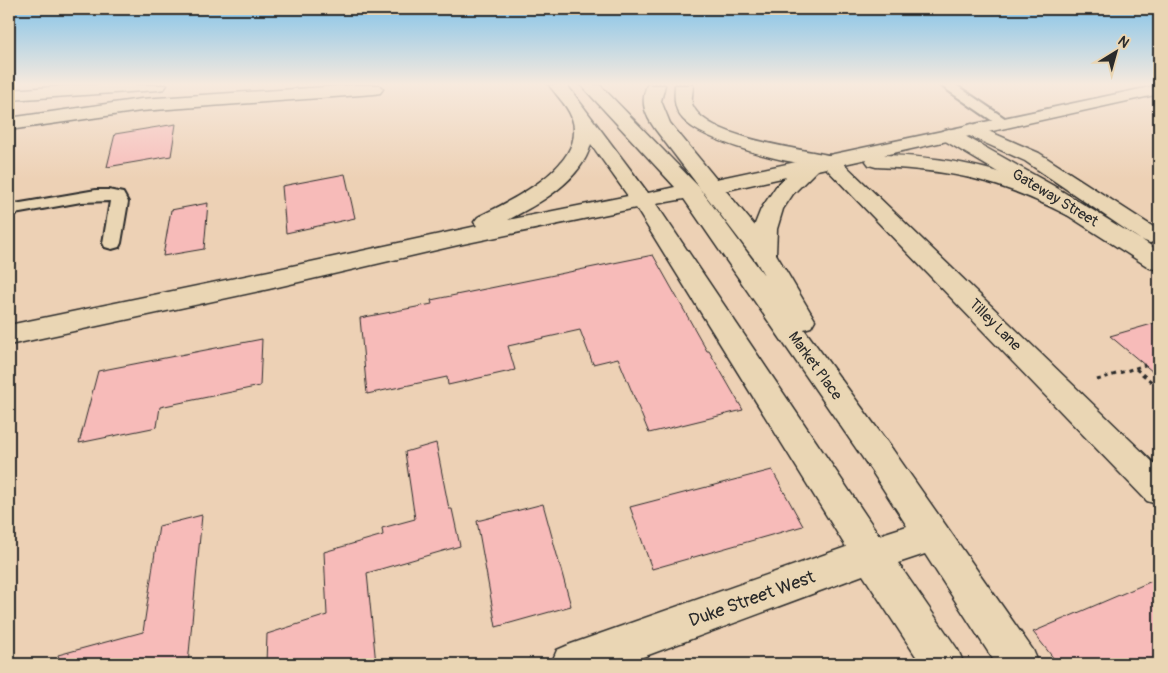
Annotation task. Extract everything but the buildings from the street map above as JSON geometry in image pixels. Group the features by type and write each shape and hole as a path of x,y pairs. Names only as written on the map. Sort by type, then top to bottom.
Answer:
{"main road":[{"path":"9,124 62,116"},
{"name":"Market Place","path":"622,116 700,189 1018,664"},
{"path":"657,116 700,189 764,254 882,460"},
{"path":"692,116 710,130 737,142 819,164 897,162 944,165 1026,187 1075,210"},
{"path":"9,334 269,280 458,236 643,201 1035,116"},
{"path":"581,117 643,201 871,555 944,664"},
{"path":"458,236 527,200 548,187 562,174 578,150 583,137 581,117"},
{"name":"Gateway Street","path":"972,130 1032,157 1158,240"},
{"name":"Gateway Street","path":"950,135 1159,262"},
{"path":"764,254 765,229 772,209 785,190 819,164"},
{"name":"Tilley Lane","path":"819,164 1061,392 1159,490"},
{"name":"Duke Street West","path":"571,664 871,555 933,536"}],"lane":[{"path":"995,116 1005,123"},
{"path":"9,210 96,195 117,196 119,202 112,243"}],"path":[{"path":"1061,392 1145,365"},
{"path":"1136,368 1159,388"}]}
